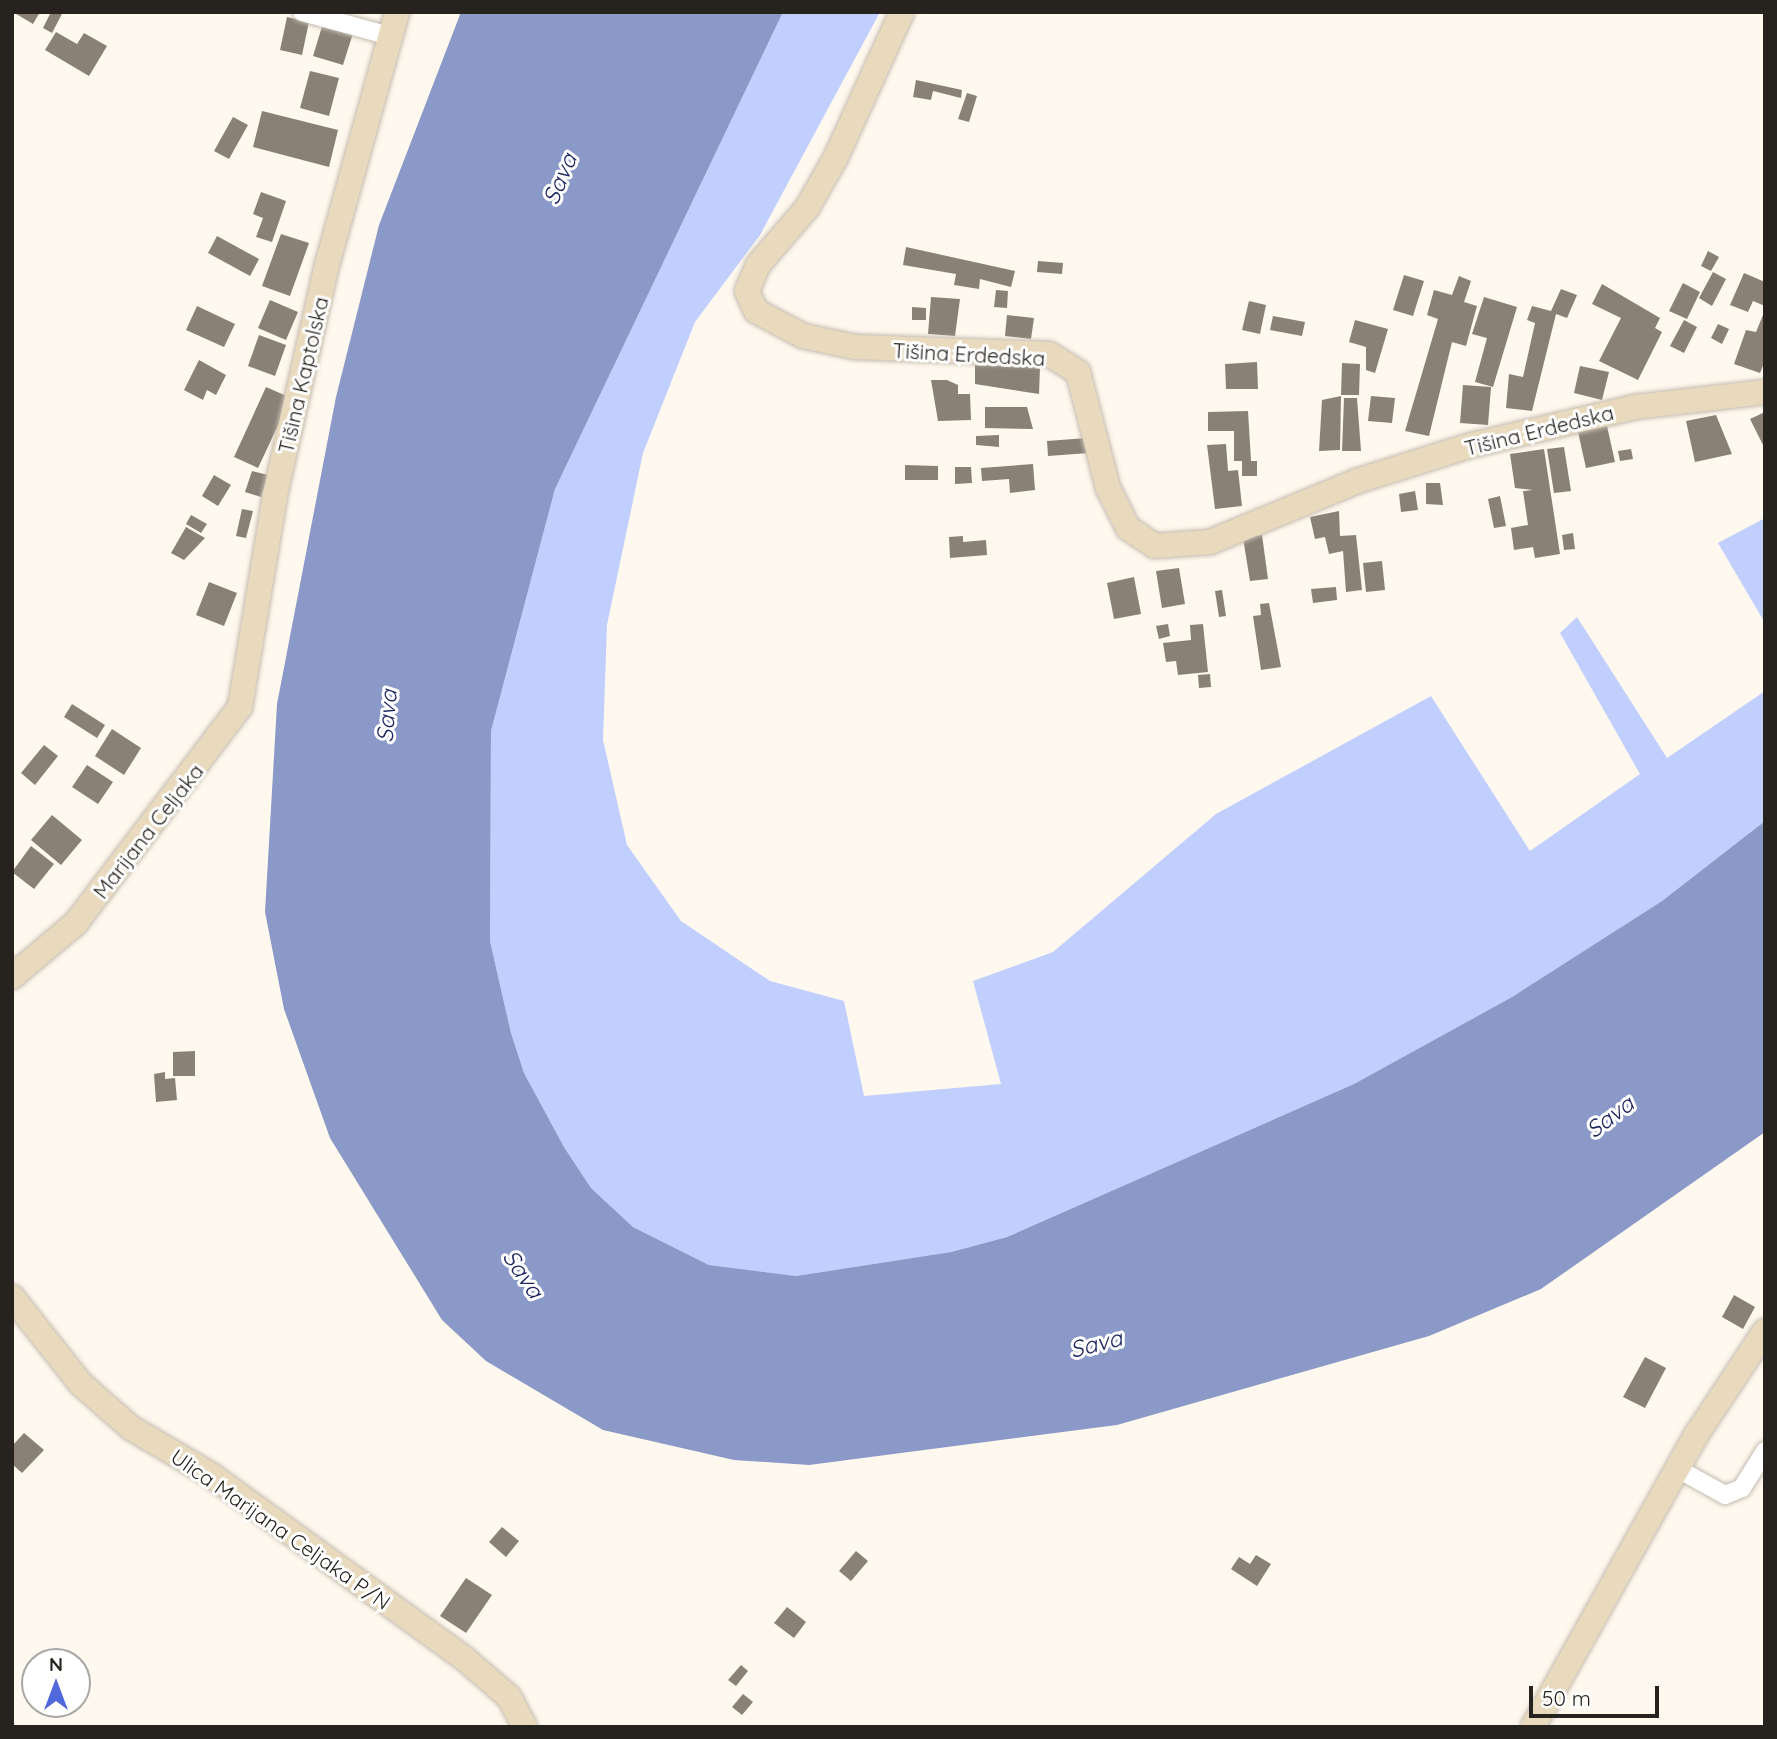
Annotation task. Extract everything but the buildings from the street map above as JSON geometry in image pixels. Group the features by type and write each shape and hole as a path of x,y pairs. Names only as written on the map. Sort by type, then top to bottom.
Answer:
{"main road":[{"name":"Tišina Kaptolska","path":"220,738 240,707 275,495 327,265 397,12"},
{"name":"Tišina Erdedska","path":"902,12 835,159 807,208 758,265 747,291 756,311 803,336 855,347 1049,354 1078,372 1108,488 1128,528 1155,546 1210,542 1357,481 1472,444 1635,407 1765,392"},
{"name":"Marijana Celjaka","path":"12,977 76,923 220,738"},
{"name":"Ulica Marijana Celjaka P/N","path":"12,1297 80,1384 131,1428 211,1475 465,1659 509,1697 525,1727"},
{"path":"1533,1727 1678,1468 1765,1331"}],"street":[{"path":"302,12 390,36"},
{"path":"1678,1468 1726,1495 1742,1488 1765,1451"}],"shaded area":[{"path":"783,12 880,12 760,235 695,322 643,453 607,625 603,740 627,845 681,921 770,981 844,1001 864,1096 1001,1084 973,981 1053,952 1216,814 1431,696 1530,851 1640,774 1560,633 1577,617 1667,758 1765,691 1765,821 1662,901 1512,997 1354,1084 1007,1237 951,1252 796,1276 709,1265 633,1227 591,1188 564,1147 524,1073 511,1033 490,941 491,731 555,489"},
{"path":"1765,518 1765,623 1718,543"}],"water":[{"name":"Sava","path":"461,12 783,12 555,489 491,731 490,941 511,1033 524,1073 564,1147 591,1188 633,1227 709,1265 796,1276 951,1252 1007,1237 1354,1084 1512,997 1662,901 1765,821 1765,1132 1541,1289 1429,1336 1117,1425 809,1465 734,1460 603,1430 486,1361 442,1320 330,1138 284,1009 265,912 277,704 336,397 379,225"}]}
